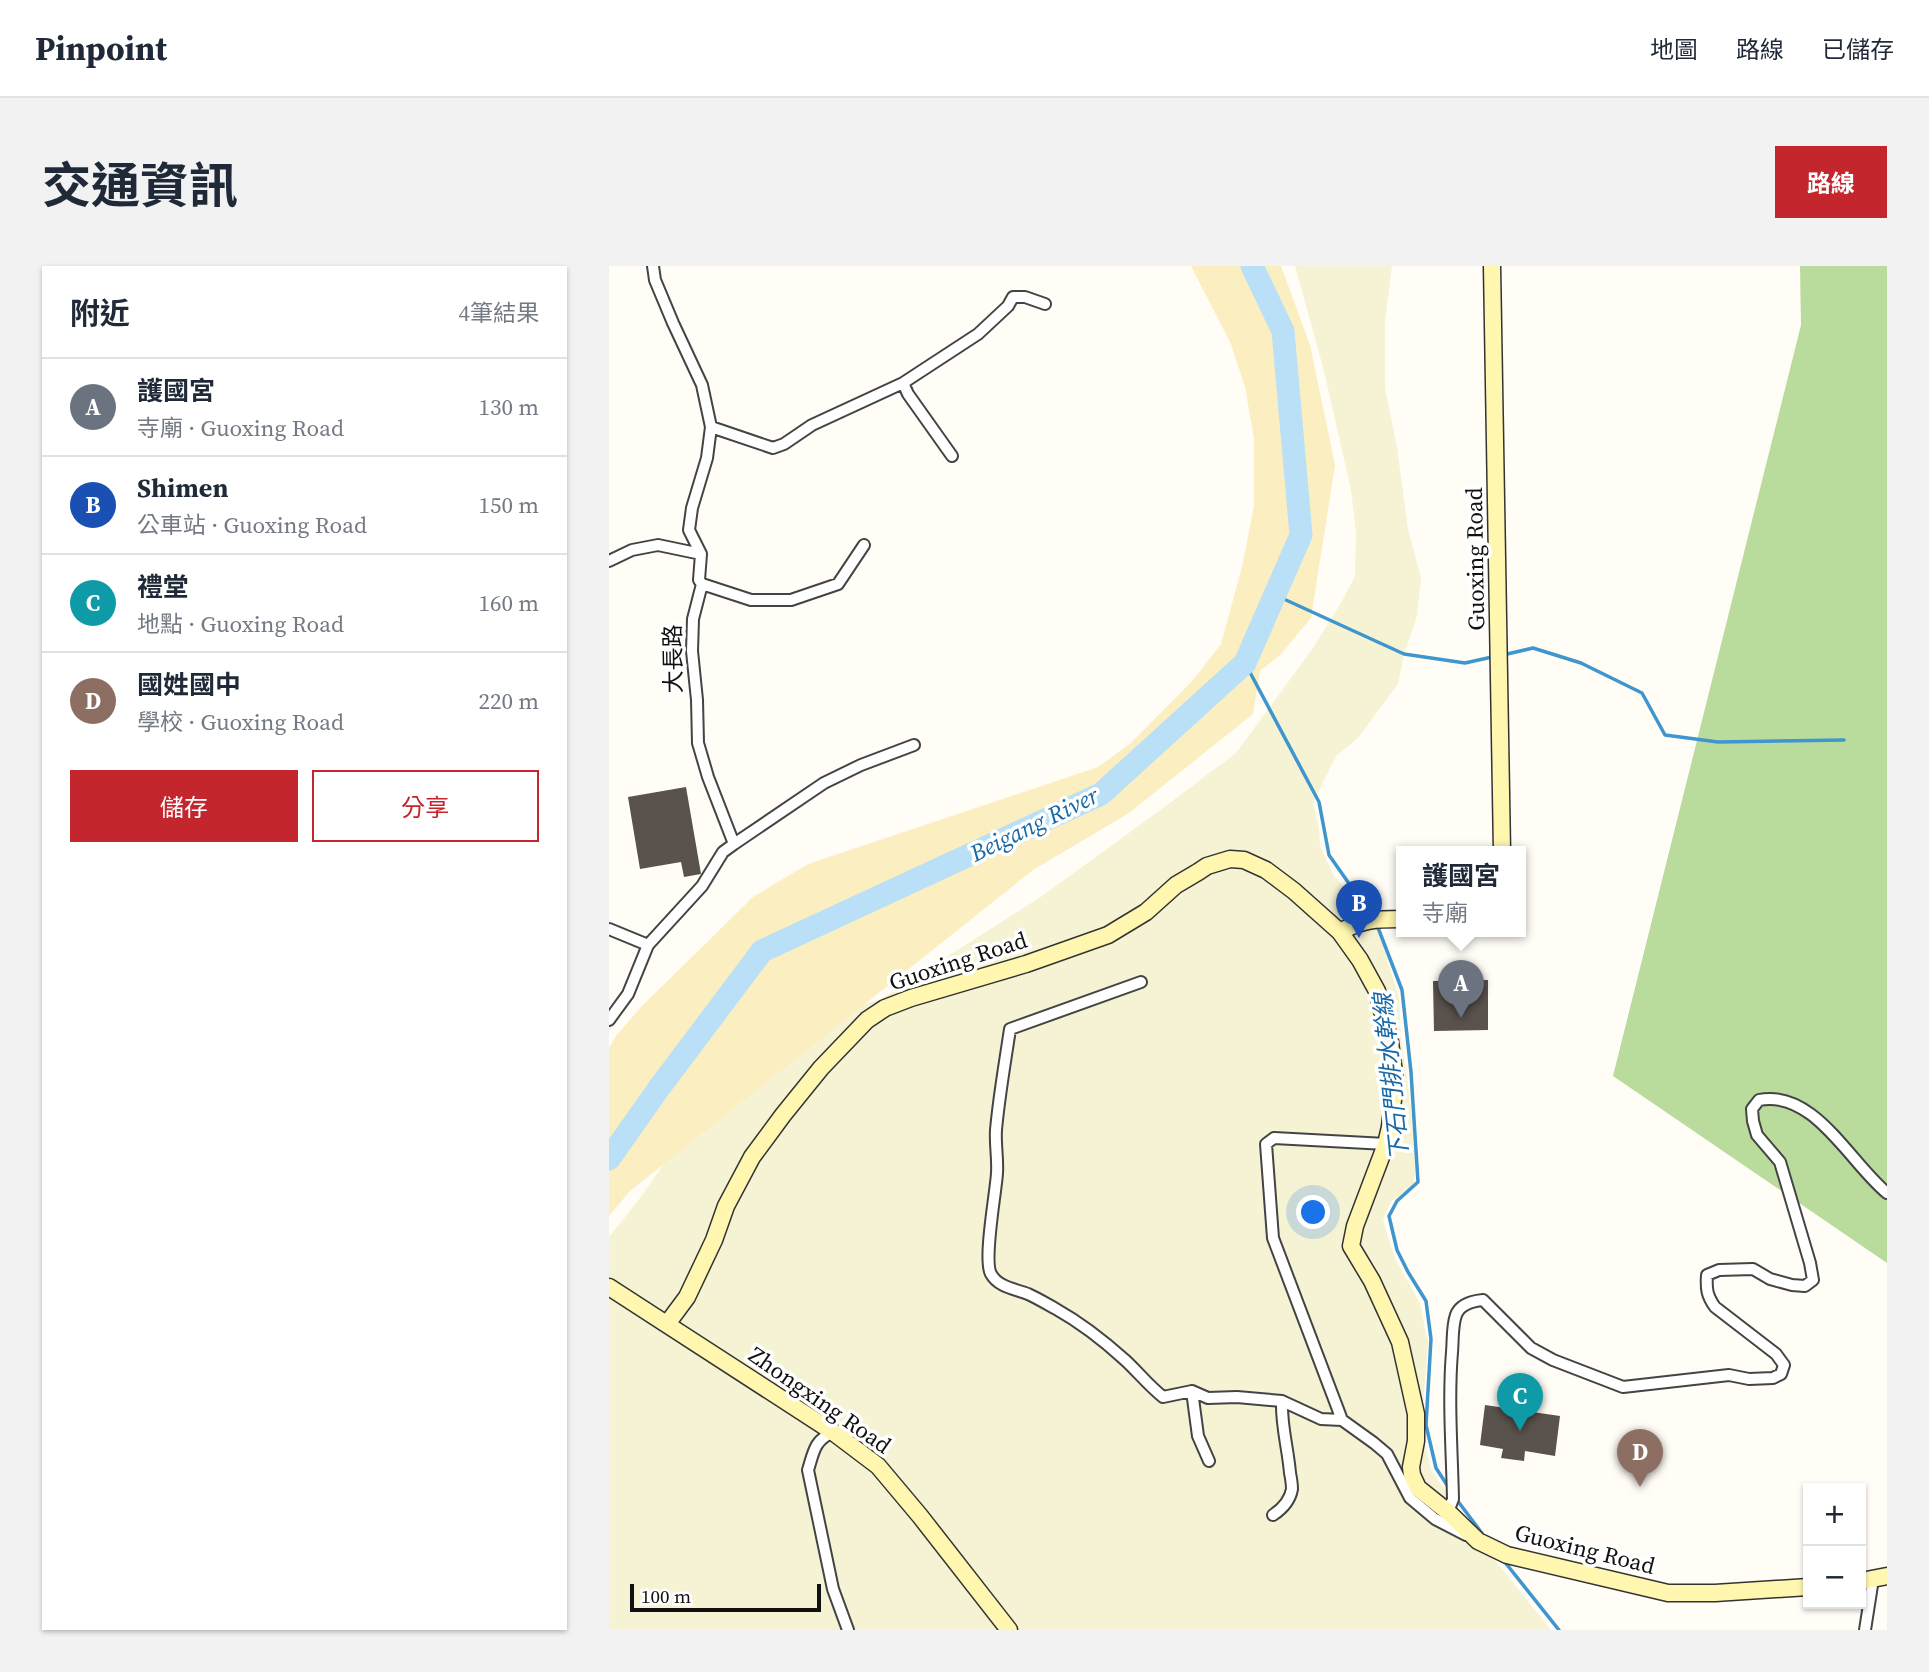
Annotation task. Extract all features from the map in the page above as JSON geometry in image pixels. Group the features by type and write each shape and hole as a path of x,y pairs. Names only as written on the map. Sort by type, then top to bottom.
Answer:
{"street":[{"name":"大長路","path":"653,266 655,280 702,386 711,427 707,458 692,508 689,530 701,554 699,580 702,584 693,619 692,651 698,743 734,844"},
{"name":"Guoxing Road","path":"1492,266 1502,846"},
{"path":"711,427 773,448 784,444 812,425 903,383 978,334 1008,306 1013,296 1045,304"},
{"path":"903,383 952,456"},
{"path":"609,562 632,550 659,545 701,554"},
{"path":"702,584 751,600 792,600 838,584 864,545"},
{"path":"609,1020 628,994 648,945 702,886 723,852 824,783 861,765 914,745"},
{"name":"Guoxing Road","path":"667,1324 687,1297 726,1206 752,1157 821,1068 867,1020 885,1008 1108,935 1146,912 1176,886 1207,866 1230,859 1244,860 1266,870 1340,932 1377,991 1390,1042 1395,1081 1386,1144 1355,1226 1351,1246 1372,1281 1400,1342 1416,1414 1416,1441 1411,1467 1418,1488 1478,1541 1507,1555 1668,1593 1803,1587"},
{"path":"1340,932 1357,922 1396,919"},
{"path":"609,929 648,945"},
{"path":"1141,982 1010,1029 996,1134 997,1172 989,1264 991,1274 999,1283 1038,1299 1093,1333 1163,1397 1192,1391 1208,1398 1237,1396 1282,1401 1321,1419 1342,1420"},
{"path":"1448,1512 1453,1499 1449,1385 1457,1313 1464,1306 1471,1301 1483,1300 1531,1348 1553,1360 1623,1387 1729,1375 1749,1379 1773,1378 1781,1374 1784,1365 1776,1354 1715,1307 1708,1297 1706,1286 1707,1275 1732,1269 1753,1269 1770,1279 1792,1285 1805,1286 1813,1280 1780,1162 1758,1135 1752,1109 1759,1100 1772,1097 1796,1105 1831,1133 1887,1192"},
{"path":"1386,1144 1275,1138 1266,1144 1273,1238 1342,1420 1387,1454 1410,1498 1435,1519 1478,1541"},
{"path":"609,1287 667,1324"},
{"name":"Zhongxing Road","path":"667,1324 833,1432 878,1466 1009,1630"},
{"path":"1192,1391 1198,1436 1209,1461"},
{"path":"1273,1515 1288,1501 1291,1489 1289,1458 1282,1424 1282,1401"},
{"path":"833,1432 821,1438 808,1470 833,1589 848,1630"},
{"path":"1865,1630 1874,1578"}],"shaded area":[{"path":"1295,266 1392,266 1385,321 1385,388 1397,447 1408,529 1421,578 1417,616 1404,654 1398,684 1358,738 1336,756 1313,803 1320,846 1334,876 1378,929 1399,998 1401,1037 1412,1115 1414,1187 1391,1201 1383,1220 1395,1259 1420,1303 1428,1344 1421,1426 1431,1470 1495,1560 1551,1630 609,1630 609,1237 677,1145 804,1021 881,999 1042,896 1236,753 1313,648 1355,576 1356,533 1351,490 1324,371"}],"green space":[{"path":"1800,266 1887,266 1887,1263 1613,1076 1801,325"}],"sand":[{"path":"1191,266 1281,266 1310,345 1335,465 1311,618 1280,655 1260,671 1253,714 1129,813 1033,870 630,1191 609,1216 609,1048 642,1006 753,897 808,864 1098,767 1131,743 1193,680 1221,644 1242,567 1254,506 1254,438 1245,387 1231,344"}],"building":[{"path":"686,787 701,874 684,877 681,862 640,869 628,797"},
{"path":"1488,980 1488,1030 1434,1031 1433,981"},
{"path":"1485,1405 1560,1416 1555,1456 1525,1451 1524,1461 1501,1458 1503,1449 1480,1445"}],"waterway":[{"name":"Beigang River","path":"609,1159 762,951 1101,794 1245,663 1301,535 1283,331 1252,266"},
{"path":"1275,595 1404,654 1465,663 1492,657"},
{"path":"1503,655 1533,648 1581,663 1642,693 1665,735 1718,742 1844,740"},
{"name":"下石門排水幹線","path":"1245,663 1319,802 1329,855 1371,915"},
{"name":"下石門排水幹線","path":"1377,925 1402,990 1411,1072 1418,1182 1397,1201 1389,1216 1397,1250 1426,1301 1431,1339 1426,1425 1436,1468 1449,1488"},
{"name":"下石門排水幹線","path":"1457,1500 1484,1536"},
{"name":"下石門排水幹線","path":"1504,1561 1559,1630"}],"place":[{"name":"Shimen","path":"1359,938"},
{"name":"護國宮","path":"1461,1018"},
{"name":"禮堂","path":"1520,1431"},
{"name":"國姓國中","path":"1640,1487"}]}
